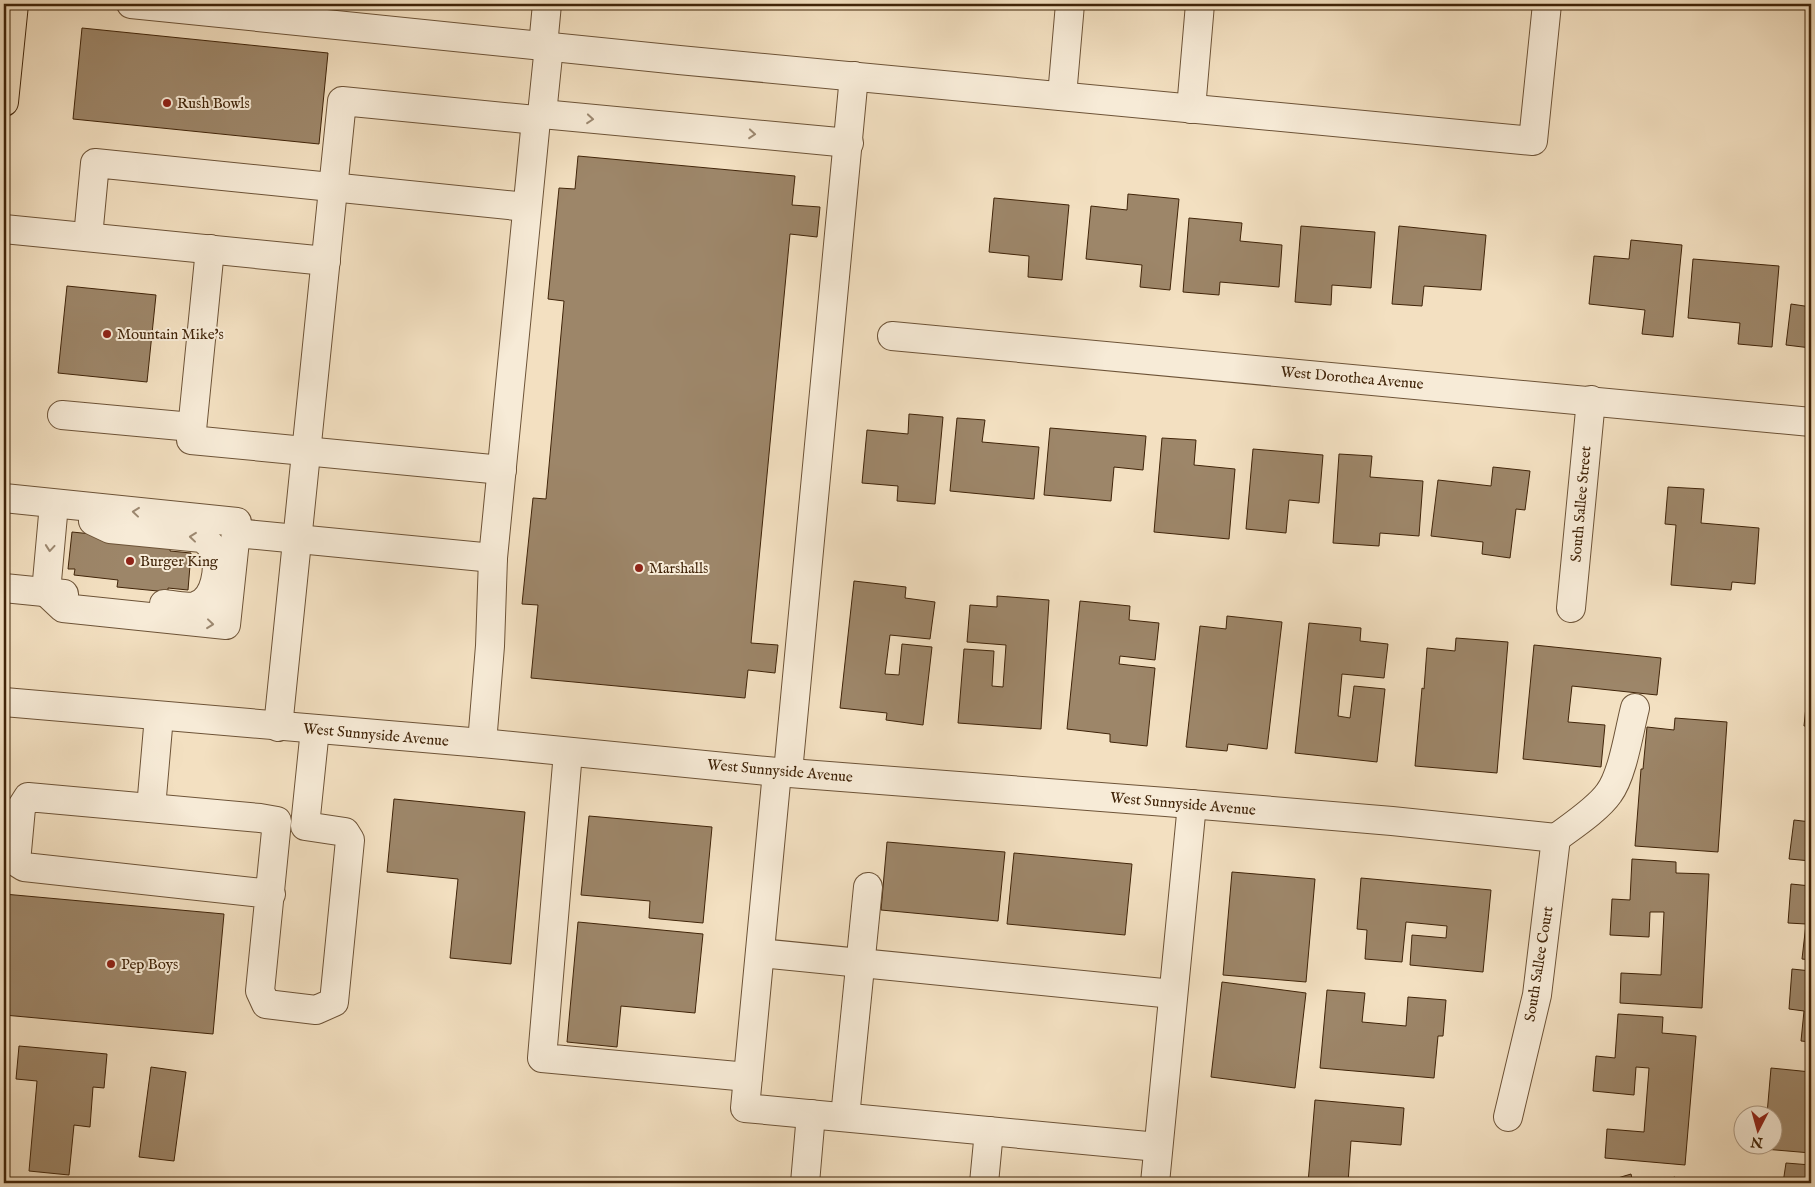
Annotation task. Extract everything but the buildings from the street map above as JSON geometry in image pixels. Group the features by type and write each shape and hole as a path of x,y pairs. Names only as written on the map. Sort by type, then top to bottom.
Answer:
{"main road":[{"path":"4,102 14,4"}],"street":[{"path":"131,4 679,60 1533,142 1547,4"},
{"path":"482,743 490,646 493,558 527,206 546,46 547,4"},
{"path":"1062,96 1070,4"},
{"path":"1190,109 1200,4"},
{"path":"854,76 849,143 782,772 760,953 745,1108 1158,1147"},
{"path":"278,727 342,101 849,143"},
{"path":"88,237 95,163 527,206"},
{"path":"4,229 326,261"},
{"path":"210,249 191,440 502,470"},
{"name":"West Dorothea Avenue","path":"892,336 1811,422"},
{"name":"South Sallee Street","path":"1571,608 1591,400"},
{"path":"62,414 192,427"},
{"path":"4,498 237,522 226,625 63,608 46,592"},
{"path":"46,592 54,504"},
{"path":"4,588 194,606 208,600 214,588 216,561 213,548 202,538 110,529 54,504"},
{"path":"236,533 493,558"},
{"name":"West Sunnyside Avenue","path":"4,702 482,743 782,772 1392,821 1556,838"},
{"path":"1556,838 1586,815 1609,793 1619,773 1634,708"},
{"path":"151,808 159,716"},
{"path":"306,826 315,729"},
{"path":"568,752 542,1058 748,1077"},
{"path":"271,894 24,868 16,862 21,808 28,797 260,818 345,832 350,840 334,1002 316,1010 266,1004 260,991 271,894 277,821"},
{"path":"1155,1183 1192,804"},
{"name":"South Sallee Court","path":"1508,1117 1537,995 1556,838"},
{"path":"845,1118 868,887"},
{"path":"760,953 1173,994"},
{"path":"805,1183 811,1114"},
{"path":"984,1183 989,1131"}],"place":[{"name":"Rush Bowls","path":"167,103"},
{"name":"Mountain Mike's","path":"107,334"},
{"name":"Burger King","path":"130,561"},
{"name":"Marshalls","path":"639,568"},
{"name":"Pep Boys","path":"111,964"}]}
